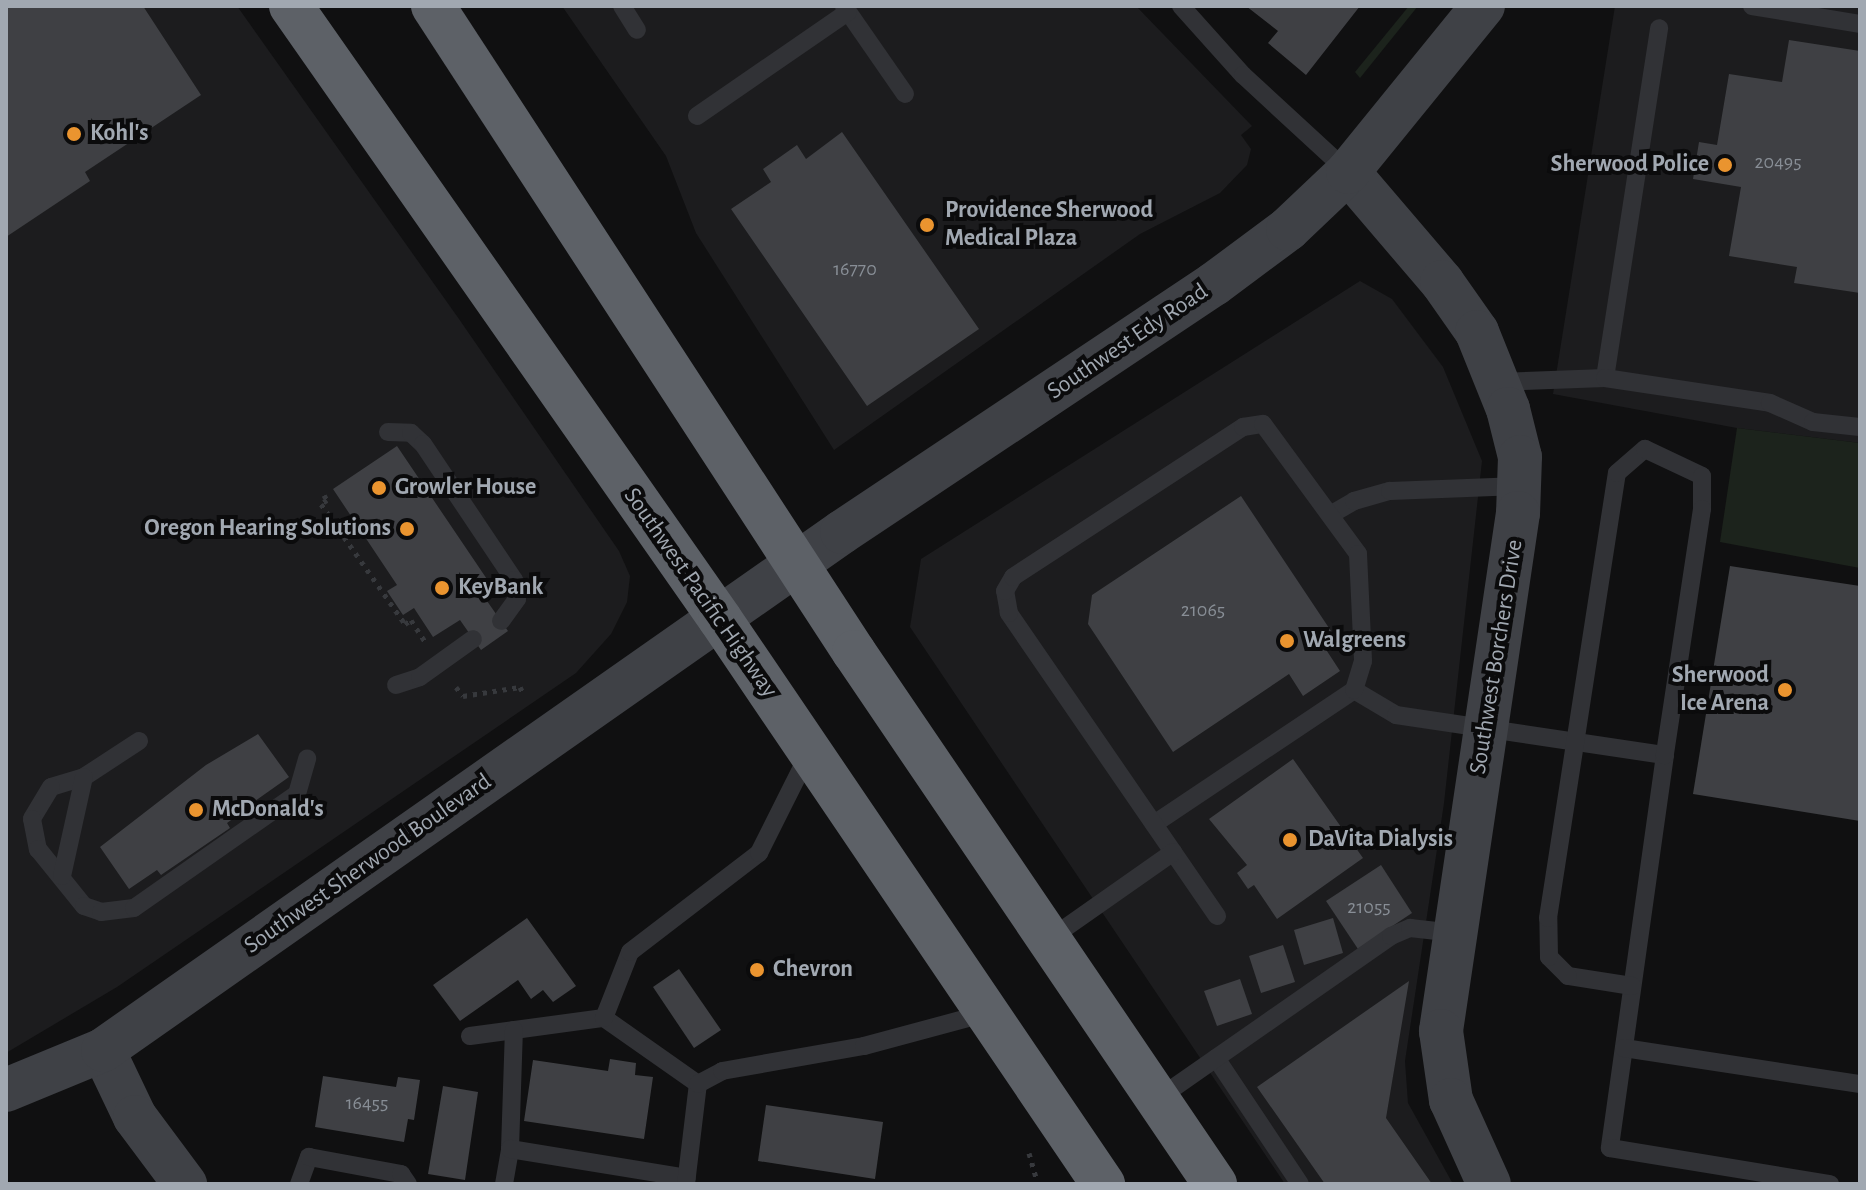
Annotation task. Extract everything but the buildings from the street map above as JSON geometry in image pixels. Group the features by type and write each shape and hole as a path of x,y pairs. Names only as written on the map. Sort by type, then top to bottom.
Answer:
{"highway":[{"name":"Southwest Pacific Highway","path":"291,6 720,619 983,1014 1103,1184"},
{"path":"433,6 796,564 1047,940 1215,1184"}],"main road":[{"name":"Southwest Edy Road","path":"720,619 796,564 1214,284 1288,229 1348,172 1483,6"},
{"name":"Southwest Borchers Drive","path":"1348,172 1461,307 1489,353 1516,433 1522,486 1441,1031 1444,1065 1465,1139 1489,1184"},
{"name":"Southwest Sherwood Boulevard","path":"6,1090 103,1050 720,619"},
{"path":"103,1050 135,1117 185,1184"}],"lane":[{"path":"622,6 637,30"},
{"path":"1181,6 1243,75 1348,172"},
{"path":"1752,6 1860,24"},
{"path":"697,116 846,9 905,94"},
{"path":"1605,378 1659,28"},
{"path":"1499,382 1605,378 1770,403 1813,422 1860,427"},
{"path":"1154,824 1354,690 1363,661 1358,554 1263,424 1243,427 1013,577 1005,591 1009,613 1217,916"},
{"path":"388,432 411,433 423,444 514,580 517,599 501,621"},
{"path":"1632,986 1568,976 1549,957 1548,918 1617,473 1645,449 1702,476 1702,509 1610,1148 1830,1184"},
{"path":"1330,515 1354,501 1390,491 1522,486"},
{"path":"396,685 420,677 473,639"},
{"path":"1354,690 1396,715 1665,755"},
{"path":"139,741 84,777 51,787 32,819 38,849 84,906 119,913 134,908 297,794 307,758"},
{"path":"604,1018 630,952 759,853 809,753"},
{"path":"62,876 84,777"},
{"path":"1047,940 1173,852"},
{"path":"1156,1100 1391,936 1410,928 1455,933"},
{"path":"698,1084 722,1071 864,1046 983,1014"},
{"path":"470,1036 604,1018 698,1084"},
{"path":"504,1184 510,1149 514,1030"},
{"path":"1624,1048 1860,1084"},
{"path":"1216,1058 1300,1184"},
{"path":"510,1149 687,1181 698,1084"},
{"path":"299,1184 309,1157 401,1174 408,1184"}],"path":[{"path":"324,495 327,500 321,504 405,624 411,620 426,644"},
{"path":"456,687 463,696 520,687 523,693"},
{"path":"1029,1153 1038,1184"}],"shaded area":[{"path":"6,6 237,6 619,551 630,576 627,602 611,634 576,673 117,987 6,1053"},
{"name":"Providence Sherwood Medical Plaza","path":"562,6 1136,6 1252,126 1241,135 1251,149 1247,165 1220,193 1140,234 834,450 696,233 666,156"},
{"path":"1409,6 1418,6 1360,78 1355,72"},
{"name":"Sherwood Police","path":"1615,6 1860,6 1860,443 1737,428 1553,394"},
{"path":"1360,281 1392,299 1443,367 1482,461 1444,803 1405,1061 1408,1103 1453,1184 1285,1184 910,627 921,559"},
{"path":"1737,428 1860,443 1860,568 1720,542"}],"place":[{"name":"Kohl's","path":"74,134"},
{"name":"Sherwood Police","path":"1725,165"},
{"name":"Providence Sherwood Medical Plaza","path":"927,225"},
{"name":"Growler House","path":"379,488"},
{"name":"Oregon Hearing Solutions","path":"407,529"},
{"name":"KeyBank","path":"442,588"},
{"name":"Walgreens","path":"1287,641"},
{"name":"Sherwood Ice Arena","path":"1785,690"},
{"name":"McDonald's","path":"196,810"},
{"name":"DaVita Dialysis","path":"1290,840"},
{"name":"Chevron","path":"757,970"}]}
